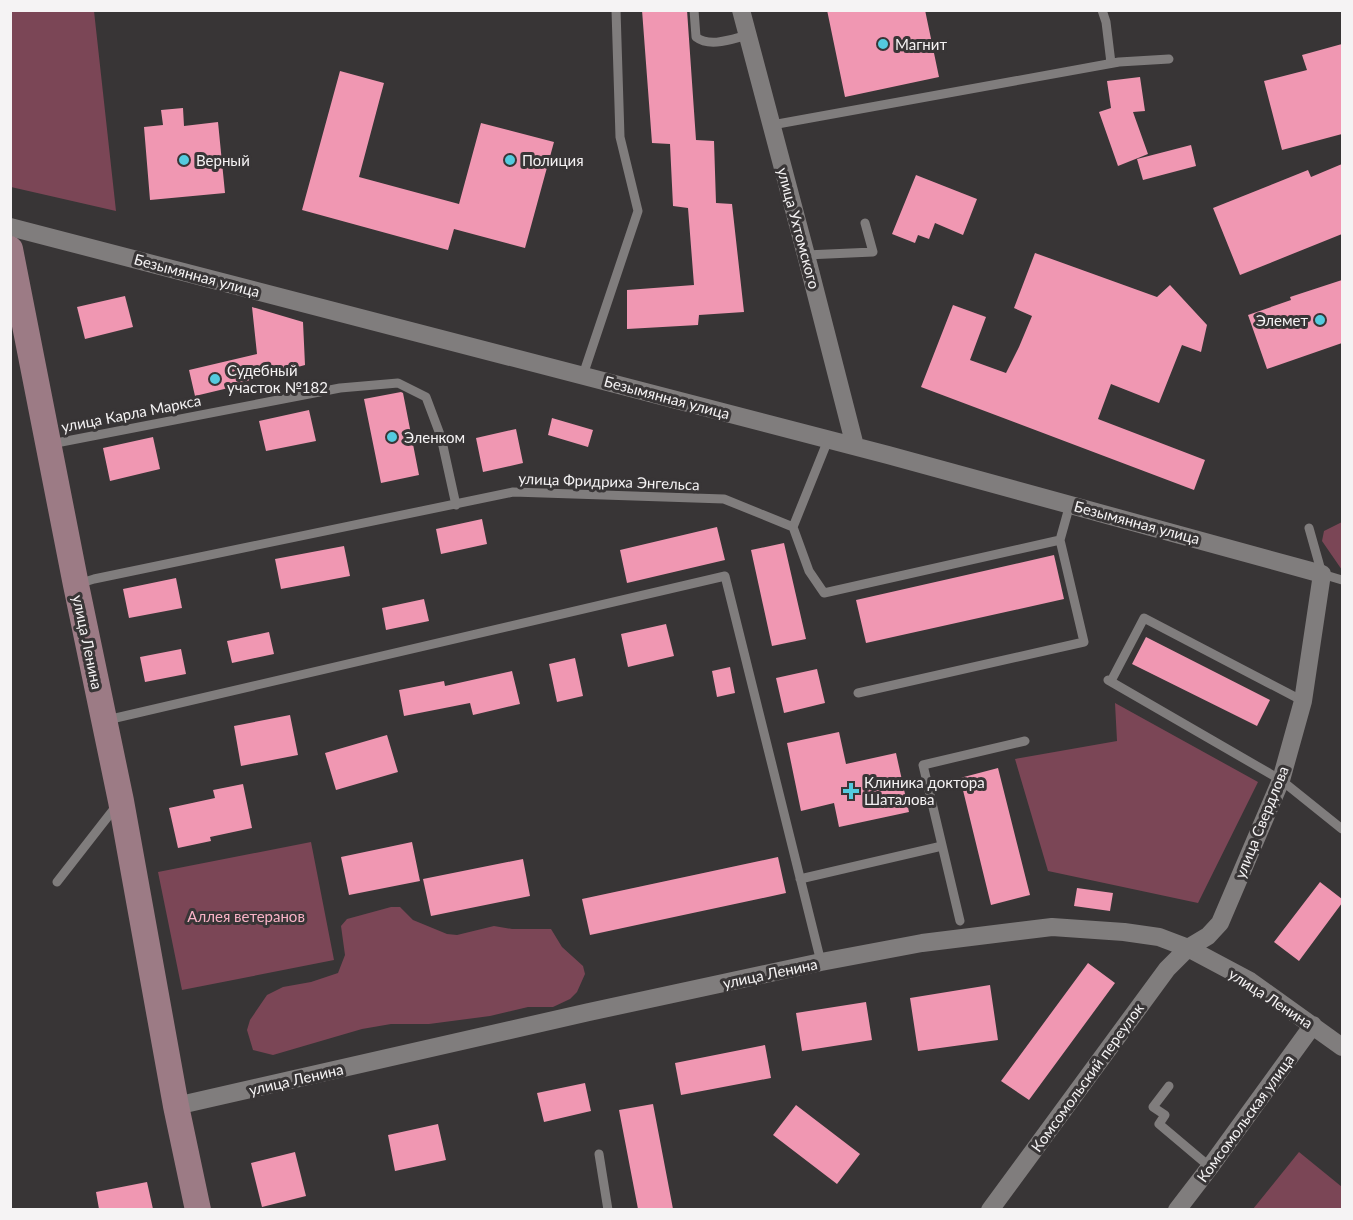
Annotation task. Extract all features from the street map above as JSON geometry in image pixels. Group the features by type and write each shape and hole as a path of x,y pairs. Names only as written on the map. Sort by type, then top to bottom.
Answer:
{"street":[{"name":"улица Ухтомского","path":"741,10 807,255 855,446"},
{"name":"Безымянная улица","path":"10,227 855,446 1322,573"},
{"name":"улица Ленина","path":"10,249 17,315 48,444 105,720 198,1209"},
{"name":"улица Свердлова","path":"1188,948 1208,936 1220,922 1281,780 1303,701 1322,573"},
{"name":"улица Ленина","path":"177,1106 589,1012 821,962 922,943 1052,927 1159,937 1188,948 1250,981 1342,1047"},
{"name":"Комсомольский переулок","path":"990,1209 1167,969 1188,948"},
{"name":"Комсомольская улица","path":"1177,1209 1313,1025"}],"lane":[{"path":"583,375 638,211 620,137 616,10"},
{"path":"694,10 696,37 702,42 714,42 748,35"},
{"path":"1102,10 1106,22 1111,63"},
{"path":"772,125 1111,63 1169,59"},
{"path":"807,255 873,252 865,223"},
{"name":"улица Карла Маркса","path":"48,444 340,388 398,383 426,397 441,437 456,505"},
{"path":"828,440 793,527 809,571 824,593 1060,540"},
{"name":"улица Фридриха Энгельса","path":"76,585 94,579 513,492 724,499 793,527"},
{"path":"858,693 1084,642 1060,540 1070,504"},
{"path":"1309,528 1322,573 1342,580"},
{"path":"105,720 725,576 821,962"},
{"path":"1303,701 1144,618 1110,680 1281,780 1342,828"},
{"path":"960,921 923,765 1025,741"},
{"path":"57,882 121,801"},
{"path":"800,879 942,846"},
{"path":"1168,1086 1153,1107 1165,1115 1159,1124 1210,1167"},
{"path":"599,1154 608,1209"}],"green space":[{"path":"11,10 94,11 116,211 11,187"},
{"path":"1342,522 1342,570 1322,541 1324,531"},
{"path":"1115,703 1258,782 1198,903 1048,871 1015,759 1117,741"},
{"name":"Аллея ветеранов","path":"311,842 334,960 182,990 158,872"},
{"path":"391,907 400,907 413,920 447,934 457,935 494,926 512,929 551,929 562,947 583,966 585,974 577,992 570,999 553,1007 528,1007 490,1016 429,1024 391,1024 362,1029 273,1055 253,1050 247,1030 250,1020 267,995 283,987 311,982 338,973 345,955 341,926 347,919"},
{"path":"1299,1152 1342,1187 1342,1209 1253,1209"}],"building":[{"path":"642,10 687,10 696,140 714,141 716,203 732,204 744,312 699,315 698,325 627,329 627,290 694,285 688,208 673,206 670,144 652,143"},
{"name":"Магнит","path":"827,10 925,10 939,77 845,97"},
{"path":"1342,44 1342,134 1282,150 1264,81 1307,70 1302,55"},
{"name":"Полиция","path":"340,71 384,83 359,177 459,204 481,123 554,142 525,248 454,229 448,250 302,210"},
{"path":"1140,77 1145,111 1133,112 1148,154 1118,166 1099,112 1111,108 1107,81"},
{"name":"Верный","path":"183,108 184,126 218,122 225,193 150,200 144,127 163,125 161,110"},
{"path":"1191,145 1196,166 1143,180 1137,159"},
{"path":"1342,164 1342,234 1240,275 1213,208 1308,170 1311,177"},
{"path":"916,175 977,199 963,235 935,223 929,239 918,235 915,243 892,234"},
{"path":"1035,253 1157,297 1170,285 1207,325 1201,352 1182,345 1159,403 1111,384 1098,419 1205,460 1194,490 921,387 953,305 986,317 970,360 1006,373 1032,316 1014,308"},
{"path":"1342,280 1342,343 1267,369 1248,315 1291,300 1290,297"},
{"path":"125,296 133,327 85,339 77,307"},
{"path":"252,307 303,322 305,365 240,383 241,385 195,396 189,370 257,354"},
{"name":"Эленком","path":"401,392 419,475 381,483 364,399"},
{"path":"309,410 316,441 266,451 259,421"},
{"path":"552,418 593,430 588,447 548,435"},
{"path":"516,429 523,463 483,472 476,438"},
{"path":"153,437 160,469 110,481 103,448"},
{"path":"482,519 487,544 441,554 436,529"},
{"path":"717,527 725,560 627,583 620,550"},
{"path":"784,543 806,639 772,646 751,550"},
{"path":"344,546 350,576 281,589 275,559"},
{"path":"1054,555 1064,599 866,643 856,600"},
{"path":"176,578 182,608 129,618 123,589"},
{"path":"424,599 429,621 386,630 382,608"},
{"path":"666,624 674,656 628,667 621,634"},
{"path":"269,632 274,654 232,663 227,641"},
{"path":"1146,637 1270,700 1257,726 1132,664"},
{"path":"181,649 186,674 145,682 140,657"},
{"path":"575,658 583,696 557,702 549,664"},
{"path":"730,667 735,693 717,697 712,671"},
{"path":"817,669 825,703 784,713 776,678"},
{"path":"512,671 520,704 473,715 470,703 404,716 399,690 444,681 445,686"},
{"path":"290,715 298,755 241,766 234,726"},
{"path":"839,732 846,764 896,753 909,812 839,827 834,803 801,811 787,743"},
{"path":"387,735 398,772 336,790 325,753"},
{"path":"998,768 1030,895 991,905 960,778"},
{"path":"243,784 252,828 210,837 211,841 178,848 169,808 215,798 213,790"},
{"path":"412,842 420,881 349,895 341,857"},
{"path":"778,857 786,893 590,935 582,899"},
{"path":"523,859 530,896 431,916 423,879"},
{"path":"1320,882 1342,899 1342,903 1299,961 1274,942"},
{"path":"1077,888 1113,893 1110,911 1074,906"},
{"path":"1088,963 1115,983 1029,1100 1001,1081"},
{"path":"990,985 998,1040 918,1051 910,998"},
{"path":"866,1002 872,1040 802,1051 796,1013"},
{"path":"765,1045 771,1078 681,1095 675,1063"},
{"path":"585,1083 591,1111 544,1122 537,1093"},
{"path":"653,1104 673,1209 638,1209 619,1110"},
{"path":"796,1105 860,1154 837,1184 773,1135"},
{"path":"438,1124 446,1160 395,1171 388,1135"},
{"path":"295,1152 306,1196 262,1207 251,1163"},
{"path":"147,1182 153,1209 99,1209 96,1192"}],"place":[{"name":"Магнит","path":"883,44"},
{"name":"Верный","path":"184,160"},
{"name":"Полиция","path":"510,160"},
{"name":"Элемет","path":"1320,320"},
{"name":"Судебный участок №182","path":"215,379"},
{"name":"Эленком","path":"392,437"},
{"name":"Клиника доктора Шаталова","path":"851,791"}]}
